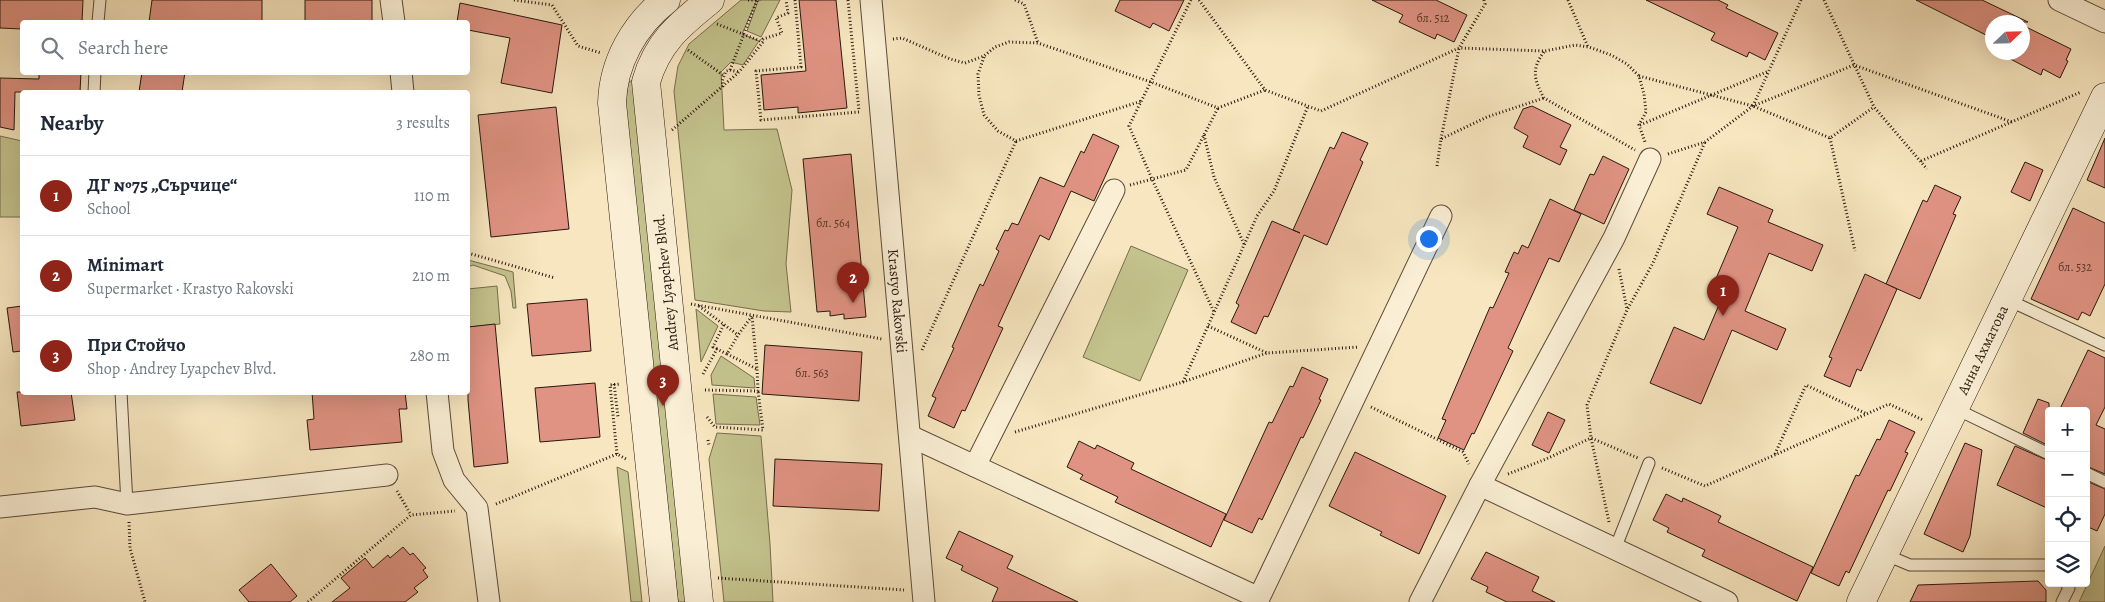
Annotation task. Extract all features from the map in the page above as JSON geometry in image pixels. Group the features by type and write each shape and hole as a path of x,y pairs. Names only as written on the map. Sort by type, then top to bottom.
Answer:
{"main road":[{"path":"664,602 612,103 611,65 646,19 666,0"},
{"path":"646,82 650,67 668,38 708,11"},
{"name":"Andrey Lyapchev Blvd.","path":"646,82 698,602"},
{"name":"Анна Ахматова","path":"1861,602 2006,299 2097,93"}],"street":[{"path":"391,0 394,20"},
{"name":"Krastyo Rakovski","path":"871,0 924,596"},
{"path":"2059,0 2105,22"},
{"path":"401,75 403,90"},
{"path":"1420,602 1480,485 1614,238 1650,159"},
{"path":"975,466 1114,190"},
{"path":"910,436 1258,600 1441,216"},
{"path":"437,395 443,451 454,480 477,508 489,602"},
{"path":"0,506 95,498 127,504 387,475"},
{"path":"1480,485 1727,602"}],"lane":[{"path":"98,20 100,0"},
{"path":"611,65 624,69 634,69 642,73 646,82"},
{"path":"94,90 95,75"},
{"path":"2006,299 2105,346"},
{"path":"121,395 127,504"},
{"path":"1949,419 2045,453"},
{"path":"1615,549 1650,462"},
{"path":"2090,475 2105,482"},
{"path":"1884,554 1910,565 2045,565"},
{"path":"2062,602 2068,587"}],"path":[{"path":"514,0 552,5 578,46 611,65"},
{"path":"723,75 730,70 758,0 748,0"},
{"path":"665,136 739,72 763,42 763,39 782,32 776,18 788,13 786,0"},
{"path":"795,0 801,67 756,71 761,120 859,112"},
{"path":"848,0 860,121"},
{"path":"1016,0 1024,4 1038,43"},
{"path":"1191,0 1130,126 1152,179 1214,312"},
{"path":"1199,0 1265,90 1321,110 1459,48 1545,51 1575,45 1589,47 1611,55 1626,64 1639,76 1753,106 1830,138"},
{"path":"1437,166 1459,48 1485,4 1484,0"},
{"path":"1568,0 1589,47"},
{"path":"1753,106 1801,0"},
{"path":"1824,0 1874,107 1927,168"},
{"path":"708,11 763,42"},
{"path":"875,41 902,38 950,60 965,63 984,56 995,48 1009,42 1038,43 1151,82 1218,108"},
{"path":"687,49 723,75"},
{"path":"1545,51 1538,60 1534,73 1537,86 1544,98 1650,159 1705,142 1753,106 1854,65 2012,122"},
{"path":"984,56 978,74 978,95 984,115 998,131 1016,141 1142,101"},
{"path":"730,70 739,72"},
{"path":"1639,125 1769,71"},
{"path":"723,75 723,87"},
{"path":"1639,76 1646,112 1639,125 1650,159"},
{"path":"1114,190 1186,170 1218,108 1265,90"},
{"path":"1921,161 2012,122 2097,93"},
{"path":"1441,140 1487,117 1544,98"},
{"path":"1183,382 1256,216 1274,191 1308,106"},
{"path":"1830,138 1874,107"},
{"path":"1204,134 1214,177 1244,244"},
{"path":"1830,138 1855,252"},
{"path":"922,350 1016,141"},
{"path":"1615,549 1591,438 1587,405 1627,310 1653,263 1705,142"},
{"path":"1614,238 1627,310"},
{"path":"470,254 554,278"},
{"path":"683,303 901,343"},
{"path":"699,306 738,335"},
{"path":"727,354 752,316"},
{"path":"707,417 715,427 763,430 752,316"},
{"path":"724,324 713,347 757,369"},
{"path":"1208,326 1267,353"},
{"path":"989,440 1183,382 1267,353 1380,345"},
{"path":"703,374 717,350"},
{"path":"617,454 610,385 625,383"},
{"path":"614,384 618,417"},
{"path":"1775,454 1806,386 1868,414"},
{"path":"704,390 758,391"},
{"path":"1354,399 1462,452 1480,485 1546,459 1591,438 1705,486 1889,404 1949,419"},
{"path":"494,505 617,454 633,462"},
{"path":"387,475 411,516"},
{"path":"127,504 130,548 145,602"},
{"path":"308,602 411,516 458,511"},
{"path":"712,578 924,596"}],"shaded area":[{"path":"741,0 757,0 742,34 759,41 743,65 731,62 721,72 724,130 777,129 792,190 786,264 791,312 764,311 695,300 674,91 678,66 689,44"},
{"path":"780,0 761,37 747,31 758,1"},
{"path":"634,79 688,602 678,602 625,122 624,108 628,83"},
{"path":"0,136 20,141 20,217 0,217"},
{"path":"1131,246 1188,270 1140,381 1083,357"},
{"path":"470,261 513,272 516,308 513,308 511,291 505,276 473,265 470,266"},
{"path":"497,286 500,324 470,327 470,289"},
{"path":"696,309 718,326 701,362"},
{"path":"721,356 754,378 755,388 712,385 711,375"},
{"path":"713,394 756,397 760,425 716,424"},
{"path":"717,433 761,436 773,602 724,602 709,459"},
{"path":"617,467 628,472 642,602 631,602"},
{"path":"2105,546 2105,602 2079,602 2086,587 2090,587 2090,578"}],"building":[{"path":"0,0 83,0 82,20 20,20 20,29 0,28"},
{"path":"152,0 262,0 262,20 149,20"},
{"path":"305,0 372,0 372,20 305,20"},
{"path":"799,0 836,0 847,108 798,113 798,107 764,110 761,75 806,71"},
{"path":"1120,0 1184,0 1169,31 1153,23 1150,28 1115,11"},
{"path":"1372,0 1436,0 1467,15 1454,42 1437,34 1435,39 1399,22 1403,15"},
{"path":"1646,0 1718,0 1728,5 1726,8 1778,33 1765,60 1749,52 1747,57 1711,40 1715,33"},
{"path":"1916,0 1982,0 2013,15 1985,15 1985,34"},
{"path":"460,3 562,25 552,93 501,83 510,38 470,30 470,20 457,20"},
{"path":"2030,29 2071,49 2060,78 2043,69 2041,75 2012,60 2030,60"},
{"path":"39,75 81,75 80,90 20,90 20,92 15,92 14,130 0,127 0,78 39,79"},
{"path":"142,75 185,75 182,90 139,90"},
{"path":"1532,106 1571,125 1560,147 1567,150 1560,165 1523,147 1528,136 1514,128 1523,109"},
{"path":"556,107 569,229 491,237 478,115"},
{"path":"1342,132 1368,143 1360,160 1363,162 1327,245 1304,235 1268,317 1264,316 1256,334 1231,322 1239,305 1236,303 1272,221 1293,230 1330,147 1334,149"},
{"path":"1093,134 1119,146 1094,201 1071,191 1049,240 1040,235 998,326 1003,328 965,411 962,410 954,428 928,416 936,398 932,396 954,348 952,347 980,284 983,286 999,251 996,249 1005,230 1008,231 1012,223 1018,225 1040,177 1064,187 1081,151 1084,153"},
{"path":"2105,138 2105,188 2087,180"},
{"path":"851,154 866,317 844,319 844,314 830,316 830,311 817,312 803,159"},
{"path":"1603,156 1629,169 1604,224 1574,210 1590,174 1594,175"},
{"path":"2025,162 2043,170 2030,201 2011,192"},
{"path":"1935,185 1961,197 1953,214 1956,215 1920,299 1886,284 1923,200 1927,202"},
{"path":"1719,187 1773,210 1768,222 1823,245 1812,271 1769,253 1745,311 1786,329 1777,350 1732,330 1701,404 1650,383 1674,327 1704,340 1721,300 1709,295 1738,227 1707,214"},
{"path":"1550,199 1581,214 1559,262 1549,258 1508,348 1513,351 1474,434 1472,433 1464,450 1438,438 1446,420 1442,419 1490,307 1493,308 1509,273 1505,272 1514,252 1518,254 1522,245 1528,248"},
{"path":"2073,208 2105,223 2105,284 2090,316 2082,312 2078,320 2031,299"},
{"path":"1865,274 1897,289 1861,371 1857,369 1850,387 1824,376 1832,358 1829,357"},
{"path":"587,299 591,351 532,356 527,304"},
{"path":"20,306 20,351 13,352 7,308"},
{"path":"495,324 508,463 474,467 468,400 468,395 470,395 470,327"},
{"path":"765,345 862,352 859,401 762,394"},
{"path":"2088,350 2105,358 2105,407 2096,425 2105,429 2105,474 2090,468 2090,407 2061,407"},
{"path":"1302,367 1328,379 1319,399 1321,400 1303,438 1301,437 1262,520 1259,518 1252,533 1224,520 1269,422 1272,423 1290,386 1293,387"},
{"path":"595,383 600,437 540,442 535,388"},
{"path":"17,392 20,392 20,395 71,395 75,420 21,426"},
{"path":"312,395 405,395 407,409 399,409 402,442 310,450 307,420 314,419"},
{"path":"2038,399 2049,403 2049,407 2045,407 2045,444 2023,433"},
{"path":"1548,412 1565,420 1549,453 1532,445"},
{"path":"1889,420 1915,432 1905,452 1908,453 1890,491 1888,490 1849,573 1846,571 1839,586 1811,573 1856,475 1859,476 1877,439 1880,440"},
{"path":"1079,441 1095,449 1097,445 1134,463 1131,469 1226,514 1211,547 1115,502 1118,497 1080,479 1083,475 1067,467"},
{"path":"1965,443 1982,450 1970,536 1963,552 1924,534"},
{"path":"2015,446 2045,459 2045,507 1997,485"},
{"path":"1355,452 1446,496 1419,554 1380,535 1382,532 1329,506"},
{"path":"775,459 882,464 879,511 773,506"},
{"path":"2090,483 2105,489 2105,514 2097,531 2090,528"},
{"path":"1666,494 1682,502 1683,498 1721,516 1718,522 1813,567 1797,601 1702,556 1705,550 1667,532 1669,528 1653,520"},
{"path":"959,531 1013,556 1007,568 1078,602 992,602 998,588 961,570 963,566 946,558"},
{"path":"403,547 410,555 413,553 426,568 423,570 428,577 414,588 418,592 405,602 332,602 350,588 341,578 365,558 373,568 388,555 390,558"},
{"path":"1486,552 1539,577 1532,591 1555,602 1507,602 1486,592 1488,587 1471,579"},
{"path":"271,564 297,596 290,602 249,602 239,590"},
{"path":"2038,581 2046,590 2046,602 1910,602 1918,585"}],"place":[{"name":"Minimart","path":"853,303"},
{"name":"ДГ №75 „Сърчице“","path":"1723,316"},
{"name":"При Стойчо","path":"663,406"}]}
